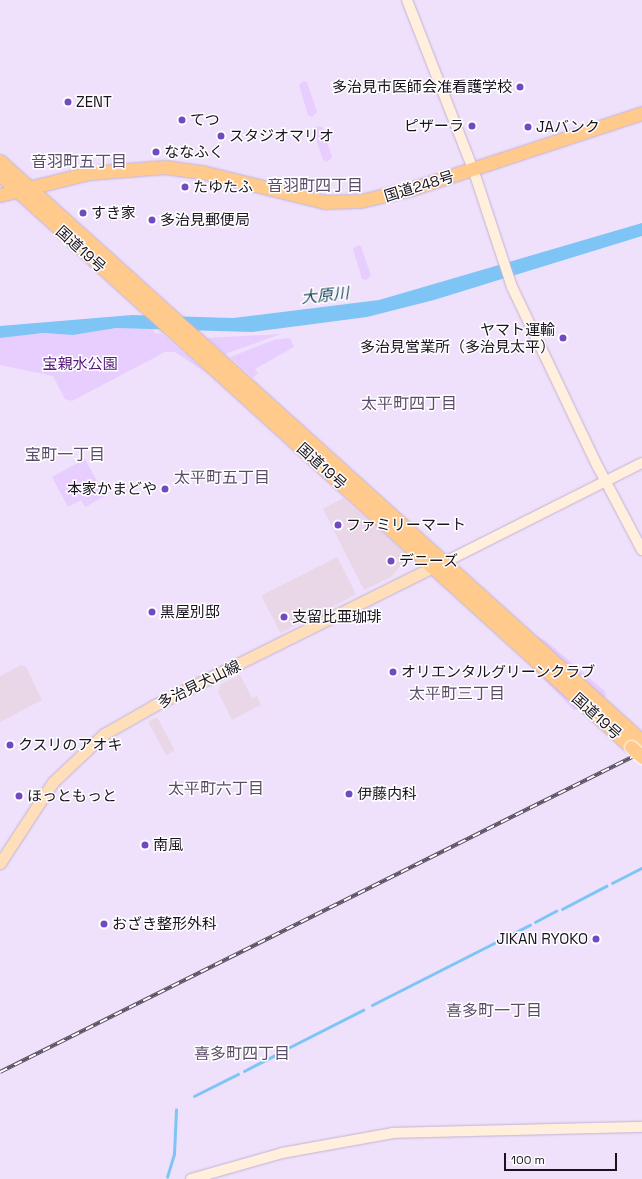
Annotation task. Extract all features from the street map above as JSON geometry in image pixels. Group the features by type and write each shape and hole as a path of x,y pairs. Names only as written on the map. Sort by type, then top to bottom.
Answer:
{"highway":[{"name":"国道248号","path":"0,203 26,192 94,174 149,167 183,169 325,202 379,198 473,169 642,113"},
{"name":"国道19号","path":"0,161 26,192 107,265 194,338 445,562 637,744 642,757"},
{"name":"国道19号","path":"0,176 26,192"},
{"name":"国道248号","path":"0,195 26,192"},
{"name":"国道19号","path":"107,265 180,338 432,567 637,744"}],"main road":[{"name":"多治見犬山線","path":"0,863 53,782 104,734 155,705 432,567 445,562"}],"street":[{"path":"407,0 473,169 511,284 605,481 642,550"},
{"path":"445,562 642,463"},
{"path":"191,1179 282,1153 393,1133 642,1127"}],"shaded area":[{"path":"343,498 409,556 391,577 364,590 323,509"},
{"path":"337,557 356,594 280,633 261,596"},
{"path":"21,665 26,667 42,700 0,722 0,676"},
{"path":"240,675 252,698 257,696 261,705 232,720 218,692 221,684"},
{"path":"157,717 175,751 166,755 148,722"}],"green space":[{"path":"304,81 307,82 317,112 312,117 308,115 299,85"},
{"path":"318,126 322,127 332,157 327,162 323,160 313,130"},
{"path":"358,245 361,246 371,276 366,280 362,279 353,249"},
{"name":"宝親水公園","path":"116,328 153,329 155,334 161,333 208,374 175,352 165,352 72,401 65,399 53,376 0,365 0,338 43,333 73,335"},
{"path":"281,334 225,354 207,338"},
{"path":"290,338 294,347 255,369 258,373 253,378 230,357 274,340"},
{"path":"85,459 105,496 85,507 81,500 68,507 52,477"},
{"path":"530,633 546,641 605,691 606,696 603,698"},
{"path":"510,645 580,710 574,710"}],"water":[{"path":"642,223 642,236 434,300 367,317 252,332 116,328 73,335 43,333 0,338 0,326 132,315 233,318 379,300"}],"waterway":[{"path":"612,883 642,868"},
{"path":"562,909 606,886"},
{"path":"535,922 556,911"},
{"path":"372,1005 530,925"},
{"path":"290,1047 363,1010"},
{"path":"244,1071 285,1050"},
{"path":"194,1096 238,1074"},
{"path":"167,1177 174,1154 176,1110"}],"railway":[{"path":"0,1072 642,752"}],"place":[{"name":"多治見市医師会准看護学校","path":"520,87"},
{"name":"ZENT","path":"68,102"},
{"name":"てつ","path":"182,120"},
{"name":"ピザーラ","path":"472,126"},
{"name":"JAバンク","path":"528,127"},
{"name":"スタジオマリオ","path":"221,136"},
{"name":"ななふく","path":"156,152"},
{"name":"たゆたふ","path":"185,187"},
{"name":"すき家","path":"83,213"},
{"name":"多治見郵便局","path":"152,220"},
{"name":"ヤマト運輸 多治見営業所（多治見太平）","path":"563,338"},
{"name":"本家かまどや","path":"165,489"},
{"name":"ファミリーマート","path":"338,525"},
{"name":"デニーズ","path":"391,561"},
{"name":"黒屋別邸","path":"152,612"},
{"name":"支留比亜珈琲","path":"284,617"},
{"name":"オリエンタルグリーンクラブ","path":"393,672"},
{"name":"クスリのアオキ","path":"10,745"},
{"name":"伊藤内科","path":"349,794"},
{"name":"ほっともっと","path":"19,796"},
{"name":"南風","path":"145,845"},
{"name":"おざき整形外科","path":"104,924"},
{"name":"JIKAN RYOKO","path":"596,939"}],"district":[{"name":"音羽町五丁目","path":"79,162"},
{"name":"音羽町四丁目","path":"315,186"},
{"name":"太平町四丁目","path":"409,404"},
{"name":"宝町一丁目","path":"65,455"},
{"name":"太平町五丁目","path":"222,478"},
{"name":"太平町三丁目","path":"457,694"},
{"name":"太平町六丁目","path":"216,789"},
{"name":"喜多町一丁目","path":"494,1011"},
{"name":"喜多町四丁目","path":"242,1054"}],"water label":[{"name":"大原川","path":"325,296"}]}
